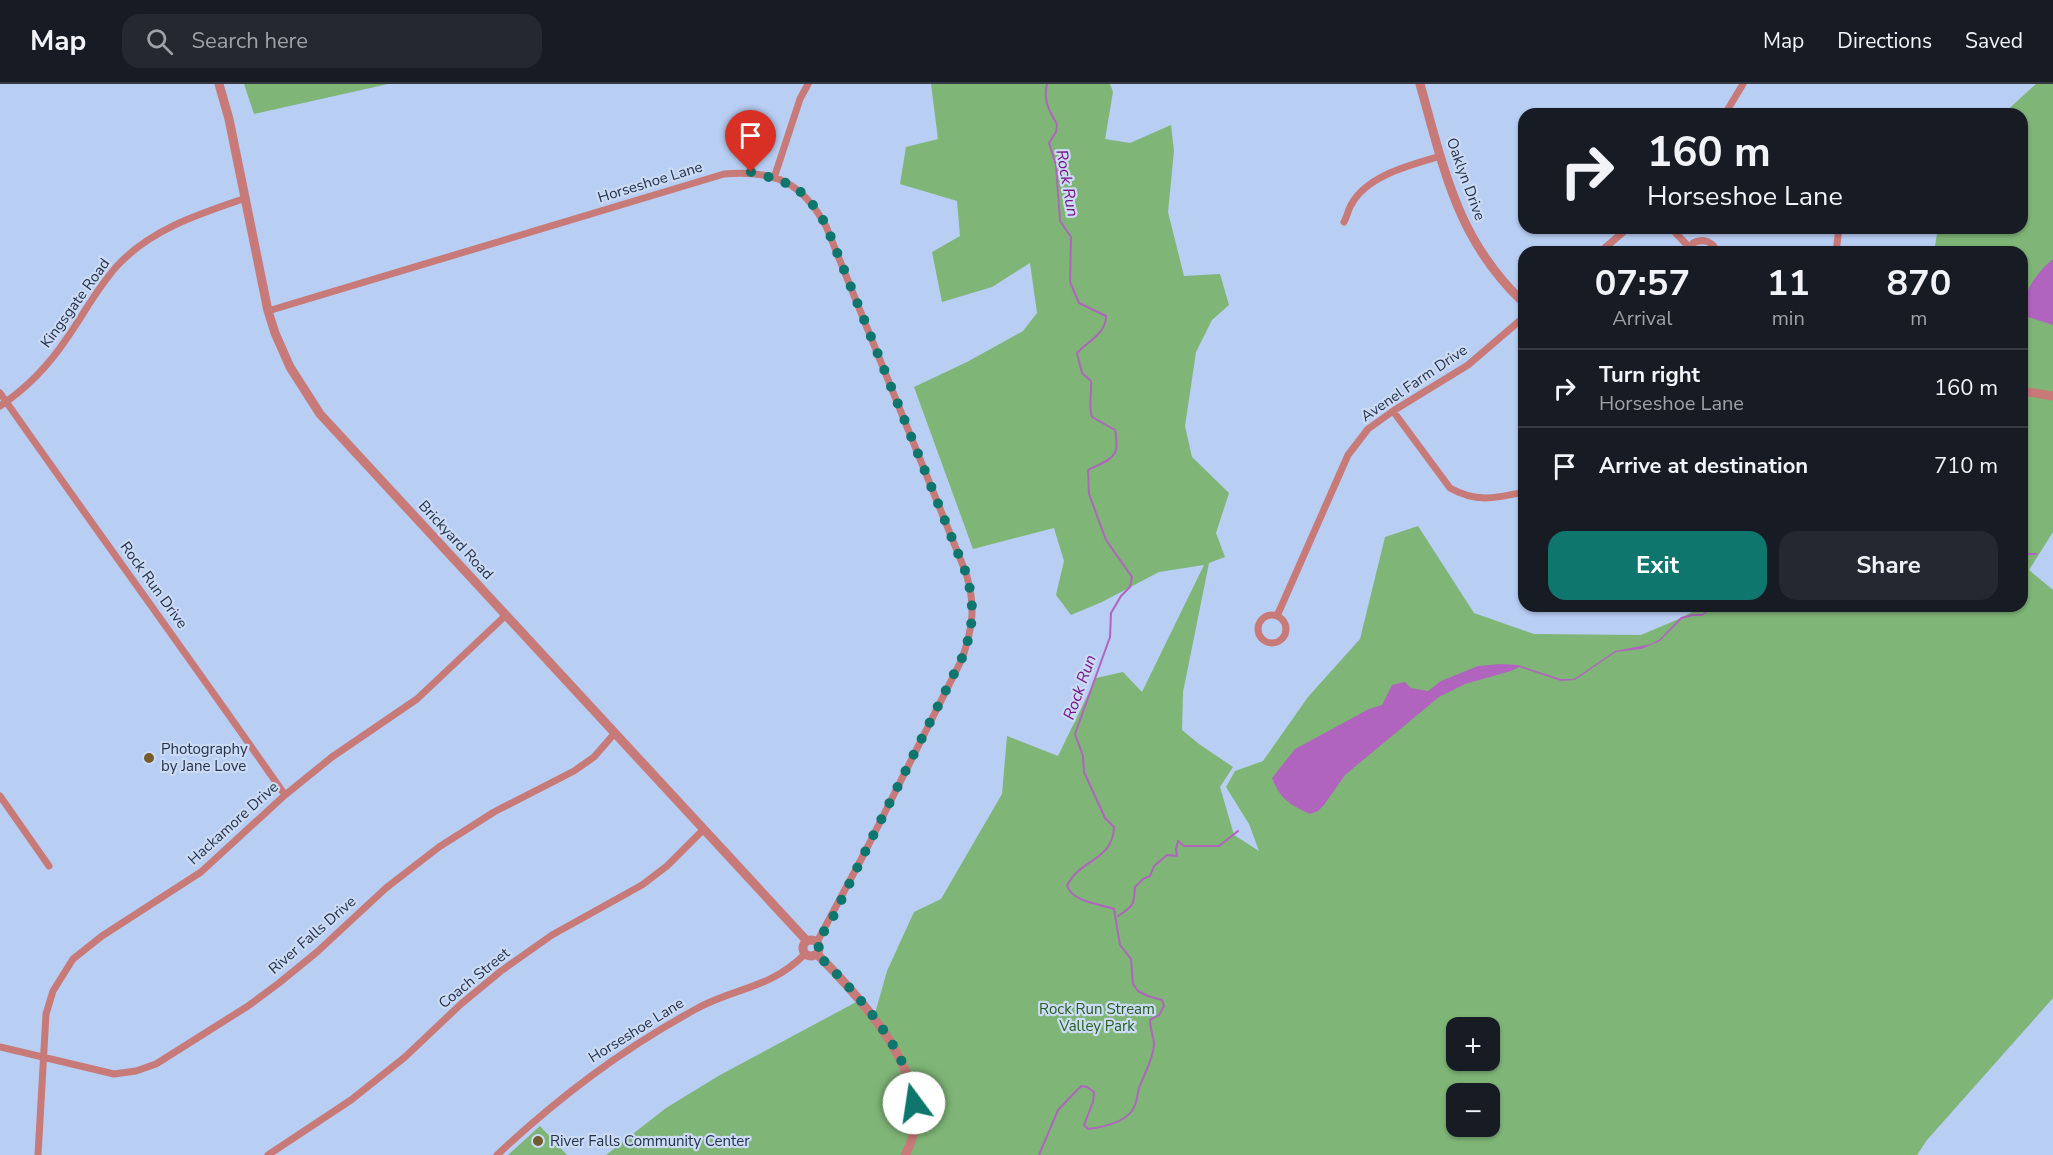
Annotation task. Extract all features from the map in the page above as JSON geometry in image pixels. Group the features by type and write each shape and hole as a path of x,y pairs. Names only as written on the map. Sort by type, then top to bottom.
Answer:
{"street":[{"name":"Brickyard Road","path":"219,84 229,119 268,311 278,342 290,367 320,414 807,941"},
{"path":"774,178 800,99 808,84"},
{"name":"Oaklyn Drive","path":"1420,84 1458,208 1479,249 1503,283 1518,297"},
{"path":"1729,108 1743,84"},
{"path":"1344,222 1352,203 1370,184 1402,168 1441,156"},
{"name":"Horseshoe Lane","path":"268,311 724,174 751,172 786,181 816,207 826,225 966,573 973,606 971,633 962,658 840,902 817,942"},
{"name":"Kingsgate Road","path":"3,404 29,383 52,359 97,291 131,253 181,220 246,198"},
{"path":"1607,246 1621,234"},
{"path":"1676,234 1685,246"},
{"path":"1692,246 1698,241 1704,240 1714,246"},
{"name":"Avenel Farm Drive","path":"1277,616 1348,455 1368,429 1468,365 1518,322"},
{"path":"2028,392 2053,396"},
{"name":"Rock Run Drive","path":"0,393 3,404 181,644 285,795"},
{"path":"1393,411 1450,488 1476,498 1518,493"},
{"name":"Hackamore Drive","path":"38,1155 46,1014 52,991 73,959 102,936 201,872 285,795 332,758 417,699 505,616"},
{"name":"Avenel Farm Drive","path":"1266,616 1277,616 1285,625 1285,633 1278,642 1266,642 1258,633 1258,625 1266,616"},
{"name":"River Falls Drive","path":"0,1047 114,1074 136,1071 156,1064 248,1006 279,983 317,952 386,888 439,847 494,812 574,771 594,757 614,734"},
{"path":"0,796 49,866"},
{"name":"Coach Street","path":"268,1155 351,1100 405,1057 461,1004 501,971 552,935 642,885 667,866 703,830"},
{"path":"807,941 817,942 819,948 817,954 811,956 806,954 803,948 807,941"},
{"name":"Horseshoe Lane","path":"497,1155 540,1114 608,1062 697,1008 777,977 806,954"},
{"path":"817,954 842,979 874,1018 893,1044 908,1077 914,1103 913,1127 904,1155"}],"green space":[{"path":"244,84 388,84 254,114"},
{"name":"Rock Run Stream Valley Park","path":"931,84 1110,84 1113,92 1105,139 1130,143 1171,125 1174,151 1168,212 1184,276 1220,274 1229,305 1212,320 1196,352 1185,426 1192,457 1229,493 1216,533 1225,557 1209,563 1183,692 1182,730 1233,767 1220,787 1234,835 1259,851 1249,824 1226,787 1235,771 1263,761 1308,697 1360,639 1385,537 1418,526 1474,613 1534,634 1641,635 1692,612 2028,612 2028,246 1935,246 1937,234 2028,234 2028,108 2010,108 2036,84 2053,84 2053,532 2029,570 2053,590 2053,998 1927,1140 1917,1155 606,1155 666,1108 720,1075 860,1000 874,1017 887,971 914,912 941,899 1002,794 1007,736 1058,756 1096,678 1123,672 1142,692 1204,565 1159,572 1102,602 1071,615 1056,595 1064,561 1054,528 973,549 914,387 967,362 1023,331 1037,313 1030,263 992,287 942,302 932,252 960,236 957,201 900,184 906,147 938,139"},
{"name":"River Falls Community Center","path":"540,1126 567,1155 508,1155"}],"shaded area":[{"path":"2053,259 2053,325 2028,317 2028,290 2041,270"},
{"path":"1708,612 1702,616 1682,619 1660,641 1641,649 1616,652 1575,680 1561,681 1519,667 1465,684 1439,697 1345,775 1318,811 1310,814 1291,804 1279,792 1272,778 1295,749 1369,709 1382,705 1392,685 1405,682 1411,688 1428,691 1441,681 1478,666 1500,664 1518,665 1561,679 1574,679 1615,651 1651,644 1660,639 1681,617"}],"waterway":[{"name":"Rock Run","path":"1039,1155 1058,1110 1081,1086 1094,1092 1093,1102 1084,1125 1088,1129 1115,1123 1132,1111 1153,1053 1154,1043 1150,1020 1159,1015 1164,1006 1162,1000 1138,991 1133,984 1131,959 1120,945 1114,909 1081,899 1075,896 1067,886 1079,870 1108,847 1112,838 1114,827 1105,818 1084,772 1083,756 1075,734 1110,637 1111,613 1121,596 1130,587 1132,577 1106,540 1089,494 1088,470 1112,457 1116,440 1115,430 1092,417 1091,381 1082,373 1077,353 1100,332 1106,316 1079,303 1070,282 1071,237 1060,221 1056,165 1049,143 1056,132 1057,124 1048,105 1047,84"},
{"path":"2028,554 2036,554"},
{"path":"1118,916 1132,905 1135,887 1150,876 1154,866 1167,855 1177,856 1178,841 1184,846 1219,846 1238,831"}],"place":[{"name":"Photography by Jane Love","path":"149,758"},
{"name":"River Falls Community Center","path":"538,1141"}],"route":[{"path":"751,172 786,181 816,207 826,225 972,591 971,633 962,658 831,921 817,942 819,951 817,954 842,979 893,1044 908,1077 914,1103"}]}
